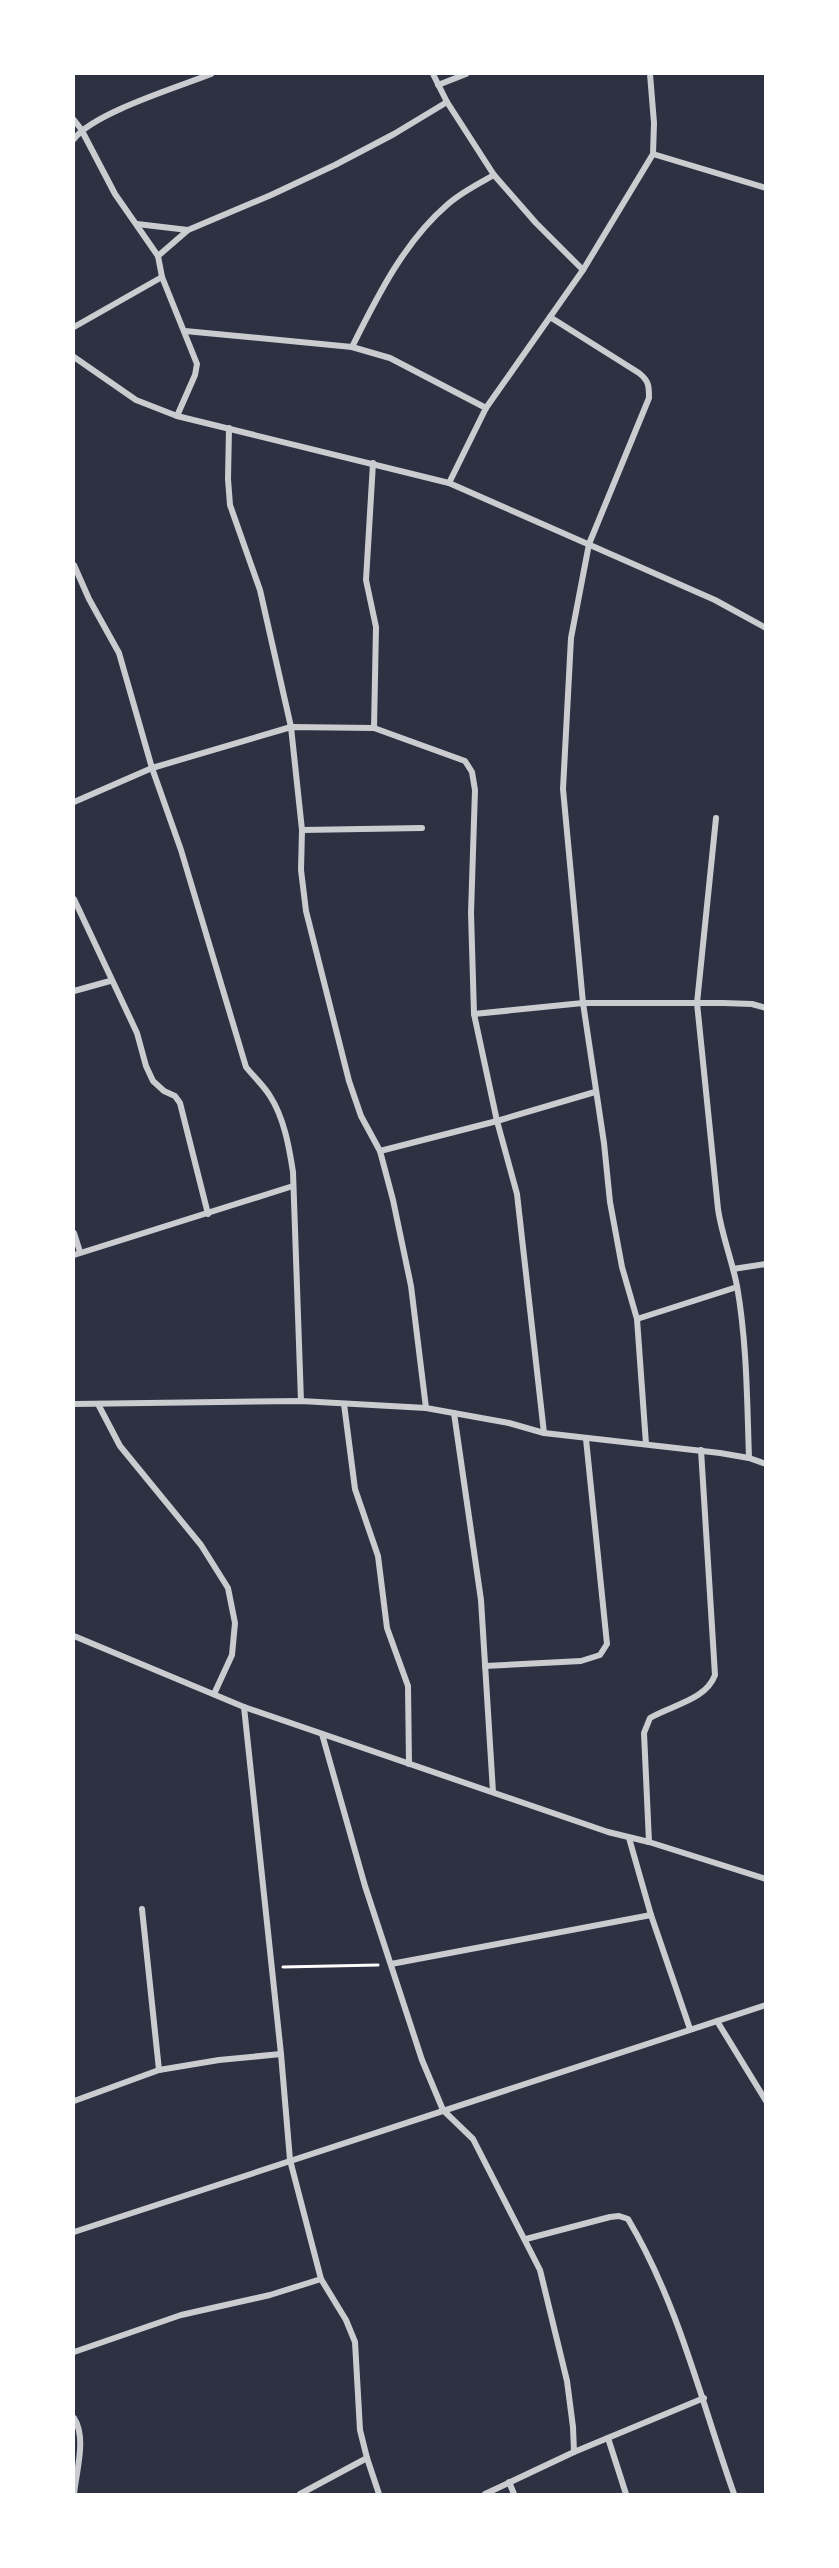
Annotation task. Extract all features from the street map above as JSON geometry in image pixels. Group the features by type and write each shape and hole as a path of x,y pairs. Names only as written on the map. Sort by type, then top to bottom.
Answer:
{"street":[{"path":"74,139 81,129 149,97 211,74"},
{"path":"433,74 447,102 494,175 536,223 583,270"},
{"path":"438,85 466,74"},
{"path":"449,483 486,408 583,270 653,154 654,123 650,74"},
{"path":"158,256 188,230 335,165 394,134 447,102"},
{"path":"74,120 115,194 158,256 162,277 197,364 195,375 177,416"},
{"path":"653,154 765,188"},
{"path":"352,347 381,288 417,239 447,205 494,175"},
{"path":"137,224 188,230"},
{"path":"74,327 162,277"},
{"path":"550,317 639,373 647,380 649,386 649,398 589,543 571,638 563,789 583,1003 604,1143 610,1202 622,1267 637,1319 646,1444"},
{"path":"185,331 352,347 390,358 486,408"},
{"path":"74,357 136,400 177,416 449,483 715,600 765,628"},
{"path":"229,428 230,506 260,590 291,727 302,830 301,870 306,911 319,972 349,1081 361,1116 380,1151 411,1286 426,1408"},
{"path":"373,463 366,580 376,627 374,728"},
{"path":"74,565 89,599 119,653 152,768 182,850 246,1067 269,1093 278,1110 290,1152 294,1186 301,1401"},
{"path":"74,802 152,768 291,727 374,728 465,761 472,772 475,790 471,913 474,1014 497,1121 517,1194 544,1433"},
{"path":"716,818 697,1003 718,1209 723,1238 737,1287 746,1353 749,1458"},
{"path":"302,830 422,828"},
{"path":"74,899 110,981 137,1033 146,1066 153,1081 164,1091 175,1096 180,1103 208,1214"},
{"path":"74,991 110,981"},
{"path":"474,1014 583,1003 752,1004 765,1008"},
{"path":"380,1151 497,1121 595,1092"},
{"path":"74,1233 77,1254 294,1186"},
{"path":"733,1269 765,1264"},
{"path":"637,1319 737,1287"},
{"path":"74,1404 301,1401 426,1408 544,1433 701,1450 749,1458 765,1464"},
{"path":"98,1404 120,1446 201,1545 228,1588 235,1623 232,1655 214,1694"},
{"path":"344,1404 355,1489 378,1556 387,1628 408,1686 409,1764"},
{"path":"454,1413 481,1600 493,1792"},
{"path":"485,1666 581,1661 600,1655 607,1644 586,1439"},
{"path":"649,1842 644,1732 650,1718 702,1693 711,1686 715,1675 701,1450"},
{"path":"74,1636 244,1707 629,1838 649,1842 765,1879"},
{"path":"244,1707 282,2054 290,2160 321,2279 355,2342 360,2430 379,2494"},
{"path":"322,1734 365,1886 422,2060 443,2110 473,2139 540,2270 567,2381 574,2452"},
{"path":"629,1838 651,1915 690,2029"},
{"path":"142,1909 159,2070"},
{"path":"391,1964 651,1915"},
{"path":"74,2232 765,2005"},
{"path":"717,2021 765,2101"},
{"path":"75,2099 159,2070 219,2060 282,2054"},
{"path":"526,2239 610,2217 619,2216 628,2219 645,2248 681,2330 734,2494"},
{"path":"74,2352 182,2315 270,2295 321,2279"},
{"path":"485,2494 574,2452 704,2398"},
{"path":"74,2418 80,2439 74,2494"},
{"path":"608,2438 626,2494"},
{"path":"300,2494 367,2458"},
{"path":"509,2482 514,2494"}],"path":[{"path":"272,1967 391,1964"}]}
